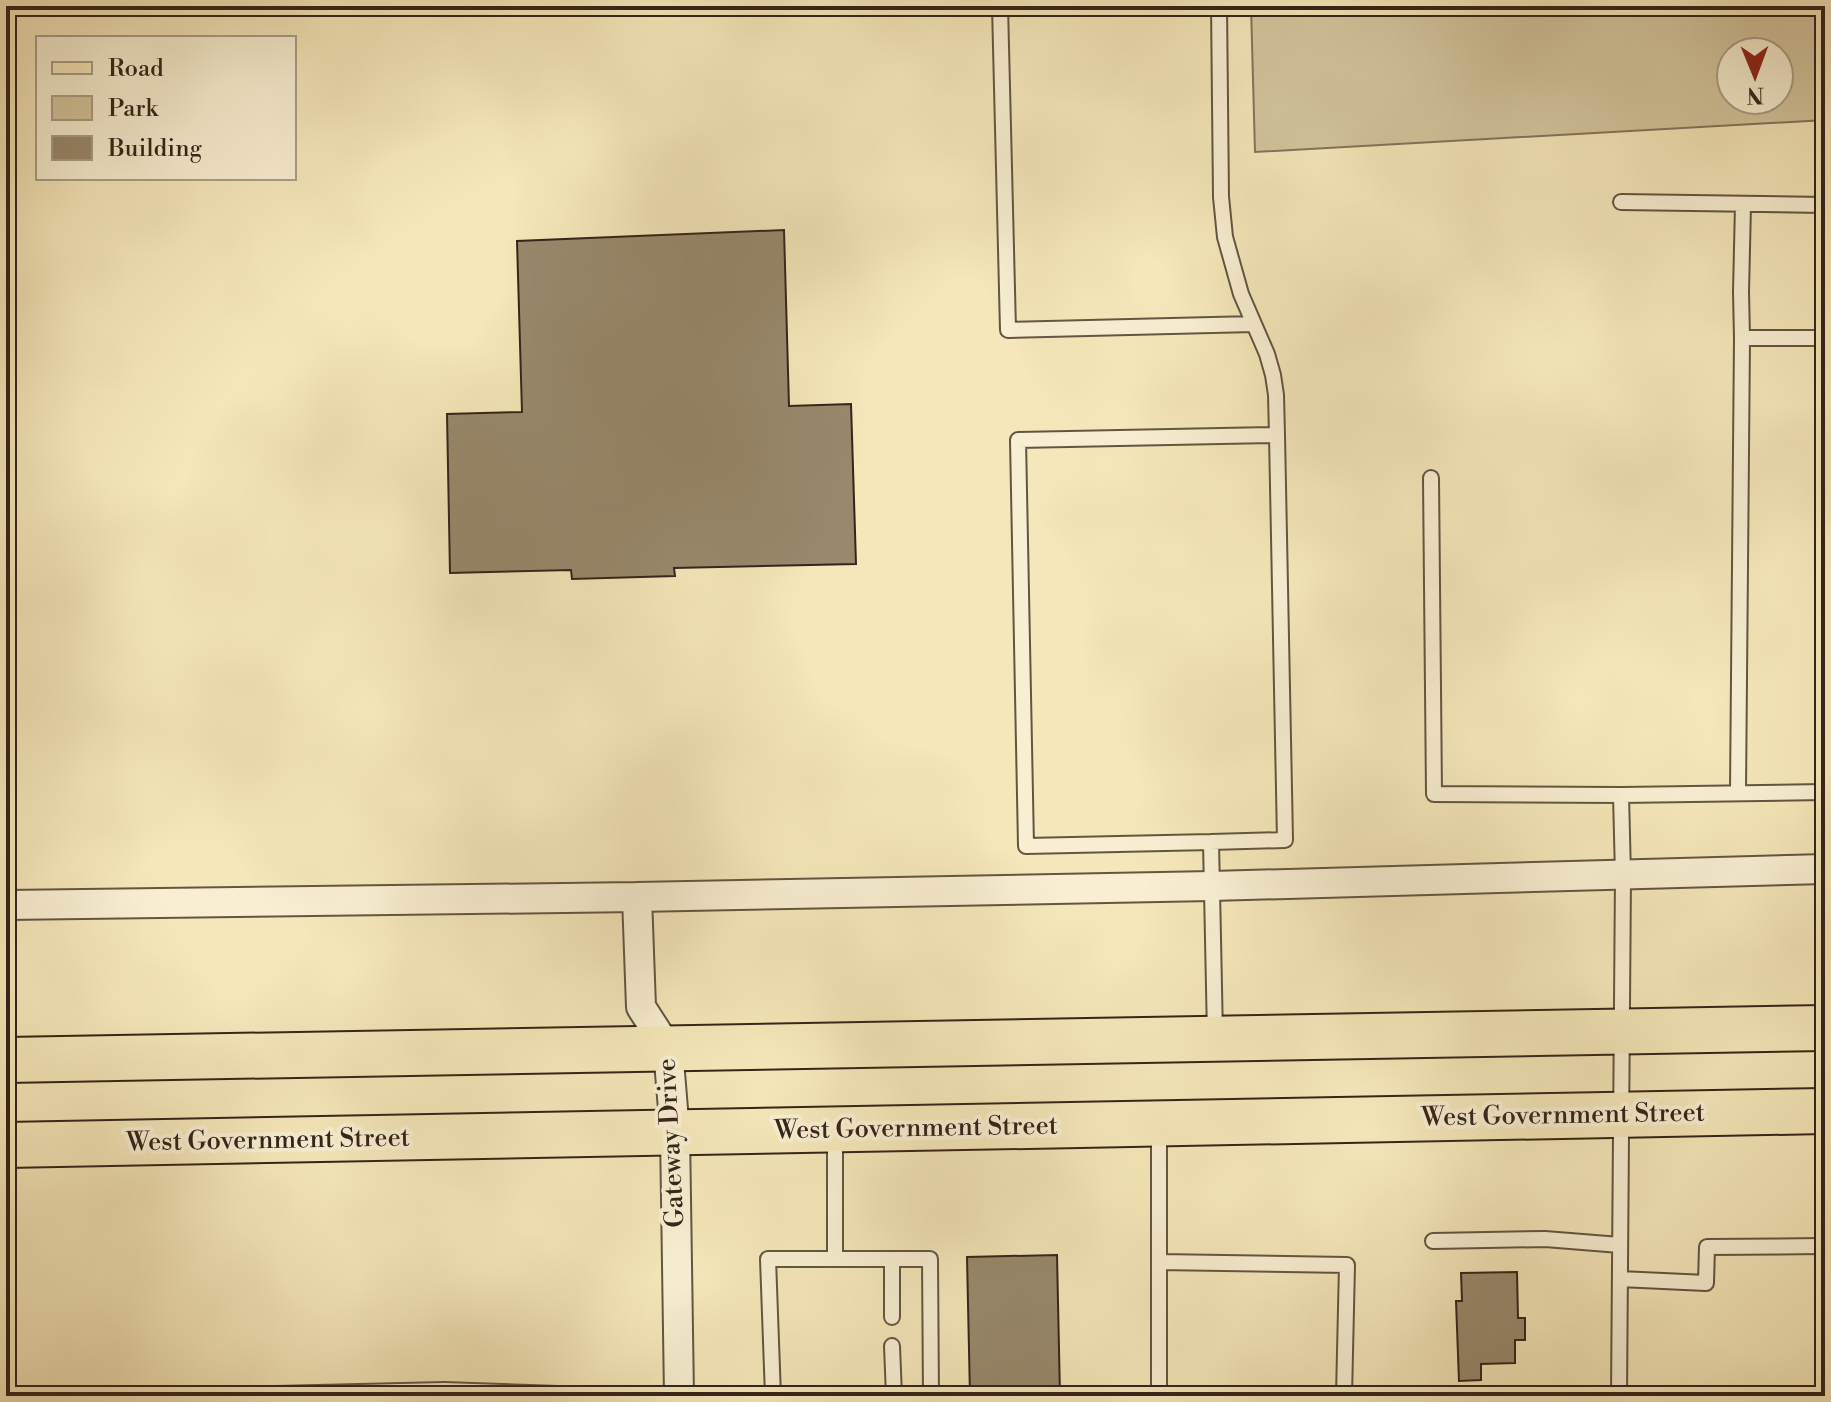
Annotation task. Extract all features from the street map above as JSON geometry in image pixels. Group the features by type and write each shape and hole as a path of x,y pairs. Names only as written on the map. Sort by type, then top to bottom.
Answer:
{"main road":[{"path":"6,1060 1825,1028"},
{"name":"West Government Street","path":"6,1145 1825,1111"}],"street":[{"path":"6,905 1212,886 1825,869"},
{"name":"Gateway Drive","path":"637,897 641,1007 668,1049 675,1133 679,1396"}],"lane":[{"path":"1000,6 1008,330 1254,324"},
{"path":"1219,6 1221,197 1225,237 1241,294 1267,354 1276,395 1277,435 1285,840 1026,846 1018,440 1277,435"},
{"path":"1621,202 1825,205"},
{"path":"1738,792 1743,205"},
{"path":"1742,338 1825,338"},
{"path":"1431,478 1434,794 1825,792"},
{"path":"1619,1396 1621,795"},
{"path":"1211,842 1215,1039"},
{"path":"1159,1123 1159,1396"},
{"path":"835,1129 835,1259"},
{"path":"1433,1241 1545,1239 1620,1245"},
{"path":"1620,1279 1706,1283 1707,1247 1825,1246"},
{"path":"773,1396 768,1259 930,1259 931,1396"},
{"path":"892,1260 892,1317"},
{"path":"1159,1262 1347,1265 1344,1396"},
{"path":"892,1346 894,1396"},
{"path":"184,1396 444,1390 616,1396"}],"green space":[{"path":"1251,6 1825,6 1825,120 1255,152"}],"building":[{"path":"784,230 789,406 851,404 856,564 674,568 675,576 572,579 571,570 450,573 447,414 522,412 517,241"},
{"path":"1057,1255 1060,1396 970,1396 967,1257"},
{"path":"1517,1272 1518,1318 1525,1318 1525,1340 1515,1340 1515,1363 1481,1364 1481,1380 1459,1381 1456,1301 1462,1301 1461,1273"}]}
